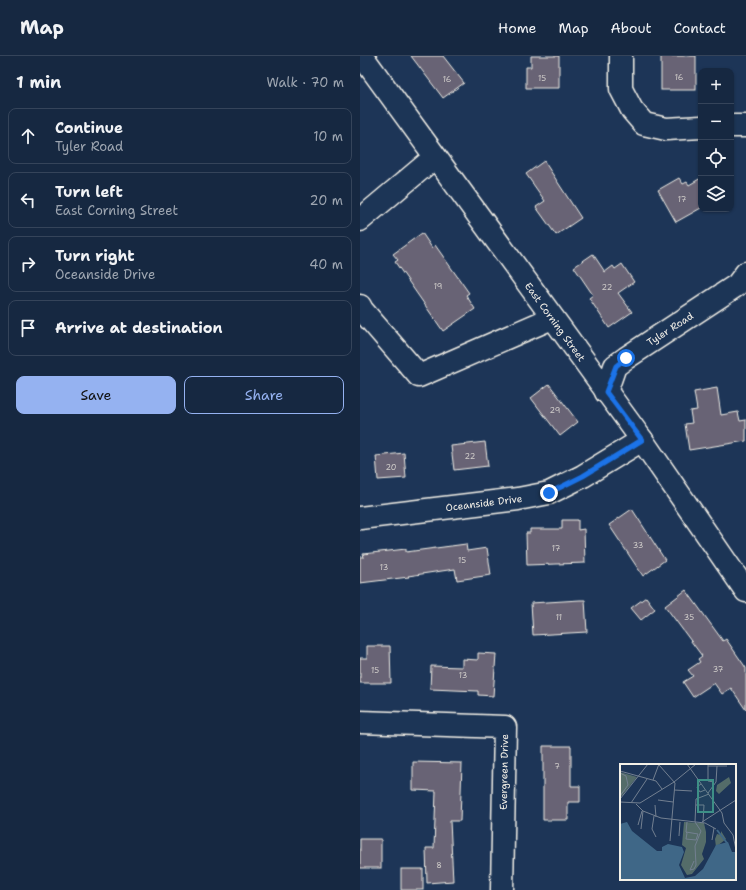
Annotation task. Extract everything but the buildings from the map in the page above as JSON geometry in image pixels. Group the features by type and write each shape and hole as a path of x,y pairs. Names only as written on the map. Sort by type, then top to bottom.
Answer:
{"street":[{"name":"East Corning Street","path":"362,56 642,440 746,591"},
{"path":"621,56 621,89 632,110 644,124 666,129 698,128"},
{"path":"734,126 746,126"},
{"path":"360,220 435,157"},
{"name":"Tyler Road","path":"606,392 616,366 737,285 746,273"},
{"path":"360,306 419,376 552,318"},
{"name":"Oceanside Drive","path":"360,518 518,499 549,493 583,476 642,440"},
{"name":"Evergreen Drive","path":"360,722 505,727 502,890"}],"route":[{"path":"549,493 583,476 642,440 606,392 616,366 626,358"}]}
